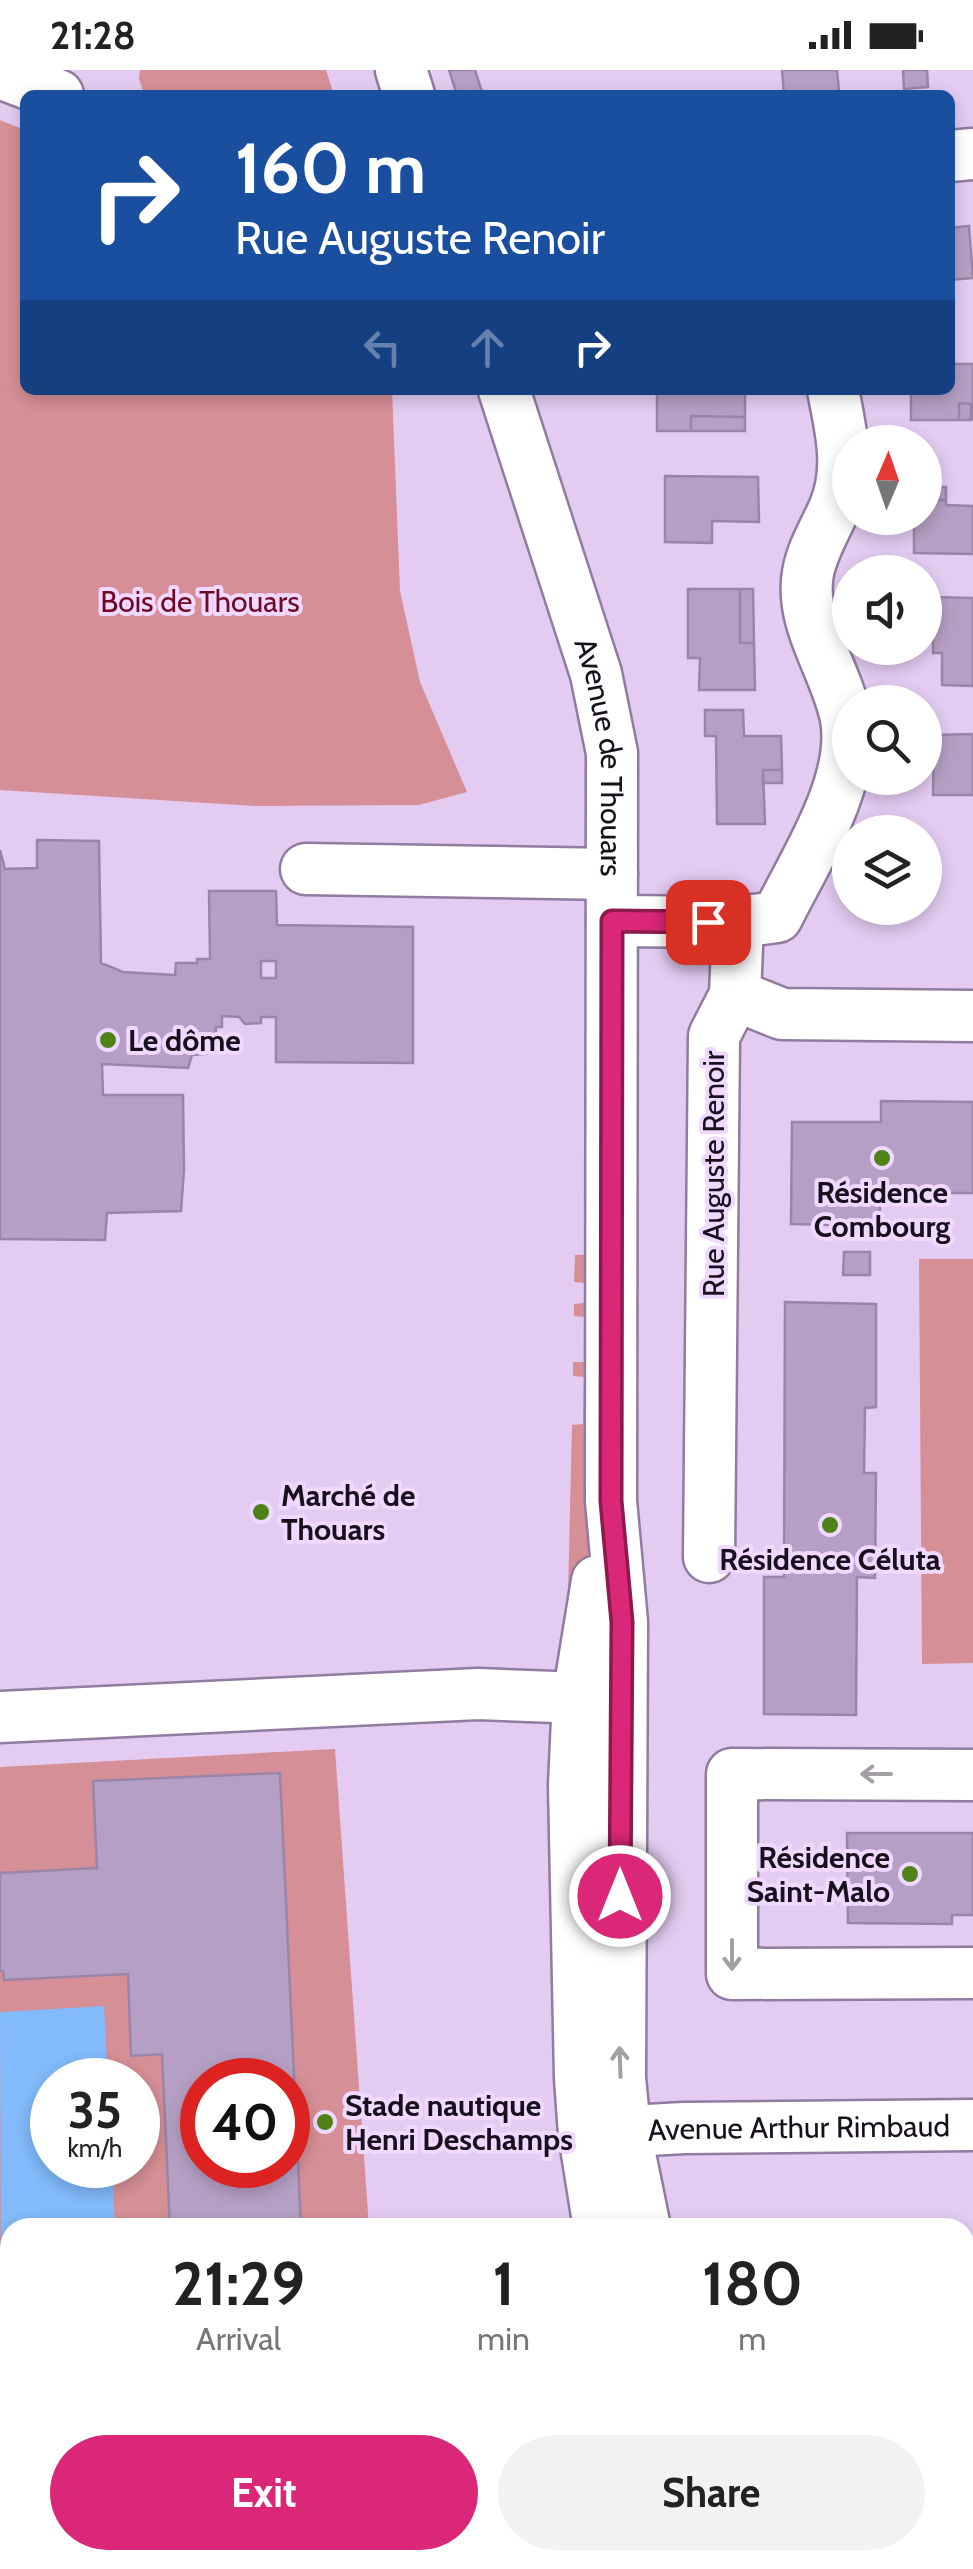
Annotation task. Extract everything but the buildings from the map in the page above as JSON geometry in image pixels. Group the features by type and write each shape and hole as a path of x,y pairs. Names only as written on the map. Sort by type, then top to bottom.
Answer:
{"street":[{"path":"0,72 45,90"},
{"name":"Avenue de Thouars","path":"506,395 596,674 612,753 611,1501 600,1699 574,1785 579,2054 604,2132 641,2218"},
{"path":"306,869 612,897 738,922 777,917 830,807 848,743 846,717 808,611 808,574 840,492 846,465 835,395"},
{"name":"Rue Auguste Renoir","path":"710,1557 714,1036 735,995 738,922"},
{"path":"735,995 782,1014 973,1016"},
{"path":"0,1718 440,1696 511,1694 600,1699"},
{"path":"973,1774 732,1774 732,1974 973,1973"},
{"name":"Avenue Arthur Rimbaud","path":"604,2132 973,2126"},
{"name":"Avenue de Thouars","path":"600,2218 604,2132"}],"green space":[{"path":"140,70 326,70 332,90 143,90"},
{"name":"Bois de Thouars","path":"0,120 20,128 20,395 392,395 400,591 420,682 467,792 419,805 255,806 0,790"},
{"path":"575,1255 593,1255 593,1491 584,1601 568,1596 572,1425 583,1424 584,1377 573,1376 573,1362 584,1362 584,1317 574,1316 574,1304 584,1303 585,1283 574,1282"},
{"path":"919,1259 973,1259 973,1663 922,1664"},
{"name":"Stade nautique Henri Deschamps","path":"335,1749 368,2218 0,2218 0,1767"}],"water":[{"path":"104,2006 107,2058 30,2058 30,2188 113,2188 115,2218 1,2218 0,2012"}],"place":[{"name":"Le dôme","path":"108,1040"},
{"name":"Résidence Combourg","path":"882,1158"},
{"name":"Marché de Thouars","path":"261,1512"},
{"name":"Résidence Céluta","path":"830,1525"},
{"name":"Résidence Saint-Malo","path":"910,1874"},
{"name":"Stade nautique Henri Deschamps","path":"325,2122"}],"route":[{"path":"620,1896 622,1622 611,1501 612,921 708,922"}]}
